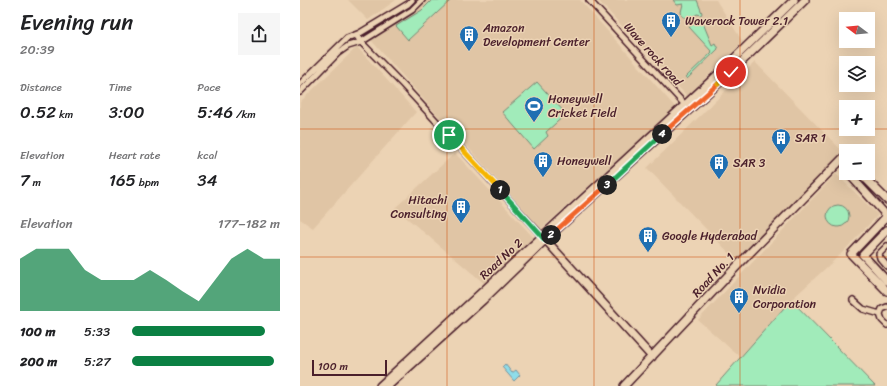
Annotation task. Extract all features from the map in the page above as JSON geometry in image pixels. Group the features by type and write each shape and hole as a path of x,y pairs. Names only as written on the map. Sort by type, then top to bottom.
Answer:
{"street":[{"path":"300,92 338,53 348,46 360,42 412,10 422,0"},
{"name":"Wave rock road","path":"589,0 687,107"},
{"name":"Road No 2","path":"380,386 687,107 794,0"},
{"name":"Road No 2","path":"687,107 731,72 805,0"},
{"path":"300,84 347,38 356,35 410,2 412,10"},
{"path":"356,35 360,42 403,85 652,357"},
{"name":"Road No. 1","path":"624,386 739,264 838,163"},
{"path":"854,180 887,216 851,254 887,291"},
{"path":"867,180 887,200"},
{"path":"887,230 863,255 887,281"},
{"name":"Road No 2","path":"388,386 483,300 543,238"},
{"path":"887,246 879,254 880,258 887,266"},
{"path":"853,300 863,309 880,314"},
{"path":"887,307 882,309 880,314 882,320 887,325"}],"shaded area":[{"path":"348,0 396,0 368,20"},
{"path":"415,0 580,0 676,108 541,229 457,135 459,133 453,127 450,129 371,40"},
{"path":"598,0 716,0 743,42 687,96"},
{"path":"357,47 416,112 313,228 300,219 300,102"},
{"path":"755,62 839,148 839,160 737,261 647,168"},
{"path":"455,153 534,238 485,284 395,208"},
{"path":"836,174 839,177 839,180 842,180 878,215 840,255 791,300 740,357 698,320"}],"green space":[{"path":"432,0 451,0 408,40 396,26 422,10"},
{"path":"673,0 697,0 702,13 701,15 697,14 693,17 686,18 682,16 681,12 683,4 677,5"},
{"path":"700,19 703,23 712,45 715,43 718,49 687,79 686,77 712,52 689,27"},
{"name":"Honeywell Cricket Field","path":"537,82 566,114 546,132 548,136 534,149 502,112"},
{"path":"834,205 842,205 849,212 849,220 842,227 834,227 827,220 827,212"},
{"path":"791,300 875,386 716,385"}],"water":[{"path":"505,364 512,373 516,370 520,375 514,381 502,367"}],"place":[{"name":"Waverock Tower 2.1","path":"671,38"},
{"name":"Amazon Development Center","path":"469,52"},
{"name":"Honeywell Cricket Field","path":"534,123"},
{"name":"SAR 1","path":"781,155"},
{"name":"Honeywell","path":"543,178"},
{"name":"SAR 3","path":"719,180"},
{"name":"Hitachi Consulting","path":"461,224"},
{"name":"Google Hyderabad","path":"648,253"},
{"name":"Nvidia Corporation","path":"739,314"}],"route":[{"path":"449,135 545,240 731,72"}]}
